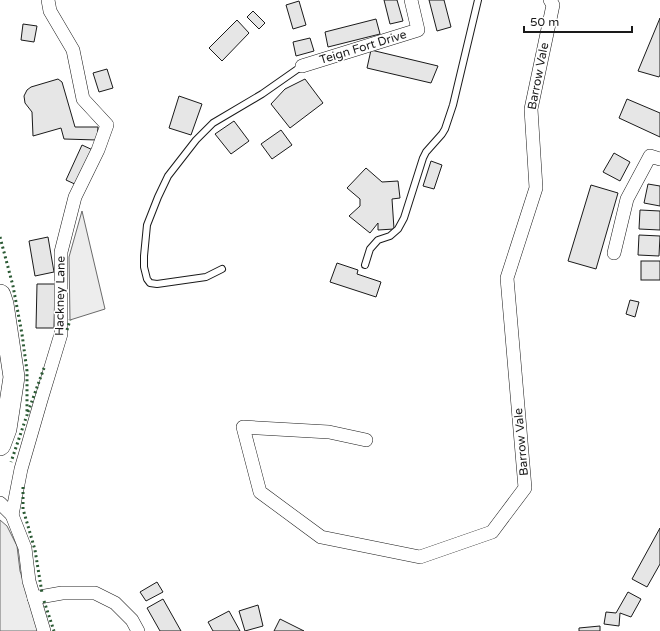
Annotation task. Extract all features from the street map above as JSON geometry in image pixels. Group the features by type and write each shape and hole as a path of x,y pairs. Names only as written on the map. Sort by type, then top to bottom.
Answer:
{"main road":[{"path":"0,294 3,304 14,377 6,429 0,445"}],"street":[{"name":"Hackney Lane","path":"12,515 21,469 40,400 61,334 60,252 75,197 98,150 107,126 83,99 73,50 50,11 48,0"},
{"name":"Teign Fort Drive","path":"302,66 418,30 411,0"},
{"name":"Barrow Vale","path":"366,440 329,432 243,427 260,492 321,537 420,557 492,532 525,488 507,278 536,188 530,109 553,5 550,0"},
{"path":"614,253 627,199 650,156 660,159"},
{"path":"0,503 12,515 25,548 29,581 44,631"},
{"path":"34,598 62,593 95,593 115,603 132,620 138,631"}],"lane":[{"path":"365,265 370,248 378,240 390,236 398,229 404,218 423,158 445,128 453,105 478,0"},
{"path":"222,269 206,277 157,284 150,283 146,279 144,256 147,225 158,197 168,176 196,140 213,123 262,94 302,66"}],"shaded area":[{"path":"82,211 105,309 70,320 69,257"},
{"path":"0,520 7,526 17,546 20,571 39,631 0,631"}],"building":[{"path":"384,0 397,0 403,21 390,24"},
{"path":"429,0 444,0 451,27 437,31"},
{"path":"299,1 306,25 293,29 286,5"},
{"path":"253,11 265,23 259,29 247,17"},
{"path":"660,18 660,75 659,77 638,71"},
{"path":"376,19 380,34 328,47 325,32"},
{"path":"237,20 249,33 222,61 209,48"},
{"path":"23,24 37,26 34,42 21,40"},
{"path":"310,38 314,51 296,56 293,42"},
{"path":"371,50 438,66 431,83 367,68"},
{"path":"107,69 113,88 99,92 93,73"},
{"path":"58,79 62,82 75,127 98,127 97,140 64,139 61,128 33,136 32,112 25,103 24,96 27,90 31,87"},
{"path":"305,79 323,103 290,128 271,104 285,89"},
{"path":"179,96 202,104 191,135 169,128"},
{"path":"627,99 660,113 660,137 619,118"},
{"path":"234,121 249,141 231,154 215,134"},
{"path":"281,130 292,145 272,159 261,144"},
{"path":"82,145 95,151 79,186 66,180"},
{"path":"614,153 630,162 620,181 603,172"},
{"path":"431,161 442,165 434,189 423,186"},
{"path":"366,168 382,182 398,181 400,198 392,199 394,229 378,230 378,223 370,233 349,216 360,206 360,199 347,188"},
{"path":"648,184 660,186 660,206 644,203"},
{"path":"591,185 618,193 596,269 568,261"},
{"path":"640,210 660,211 660,230 639,229"},
{"path":"639,235 660,236 659,256 638,255"},
{"path":"48,237 54,272 35,276 29,241"},
{"path":"641,261 660,261 660,280 641,280"},
{"path":"337,263 358,270 357,274 381,282 376,297 330,282"},
{"path":"37,284 55,284 54,328 36,328"},
{"path":"630,300 639,302 635,317 626,314"},
{"path":"660,528 660,564 647,587 632,579"},
{"path":"157,582 163,592 146,601 140,592"},
{"path":"628,592 641,599 631,617 620,613 619,626 604,624 606,612 616,613"},
{"path":"163,599 181,631 160,631 147,608"},
{"path":"258,605 263,626 245,631 239,611"},
{"path":"229,611 240,631 213,631 208,622"},
{"path":"280,619 304,631 274,631"},
{"path":"600,626 600,631 579,631 579,628"}],"hedge":[{"path":"0,237 13,286 27,371 27,415 11,462"},
{"path":"67,330 70,320"},
{"path":"28,412 44,368"},
{"path":"23,487 23,509 35,550 42,593"},
{"path":"44,601 54,631"}]}
